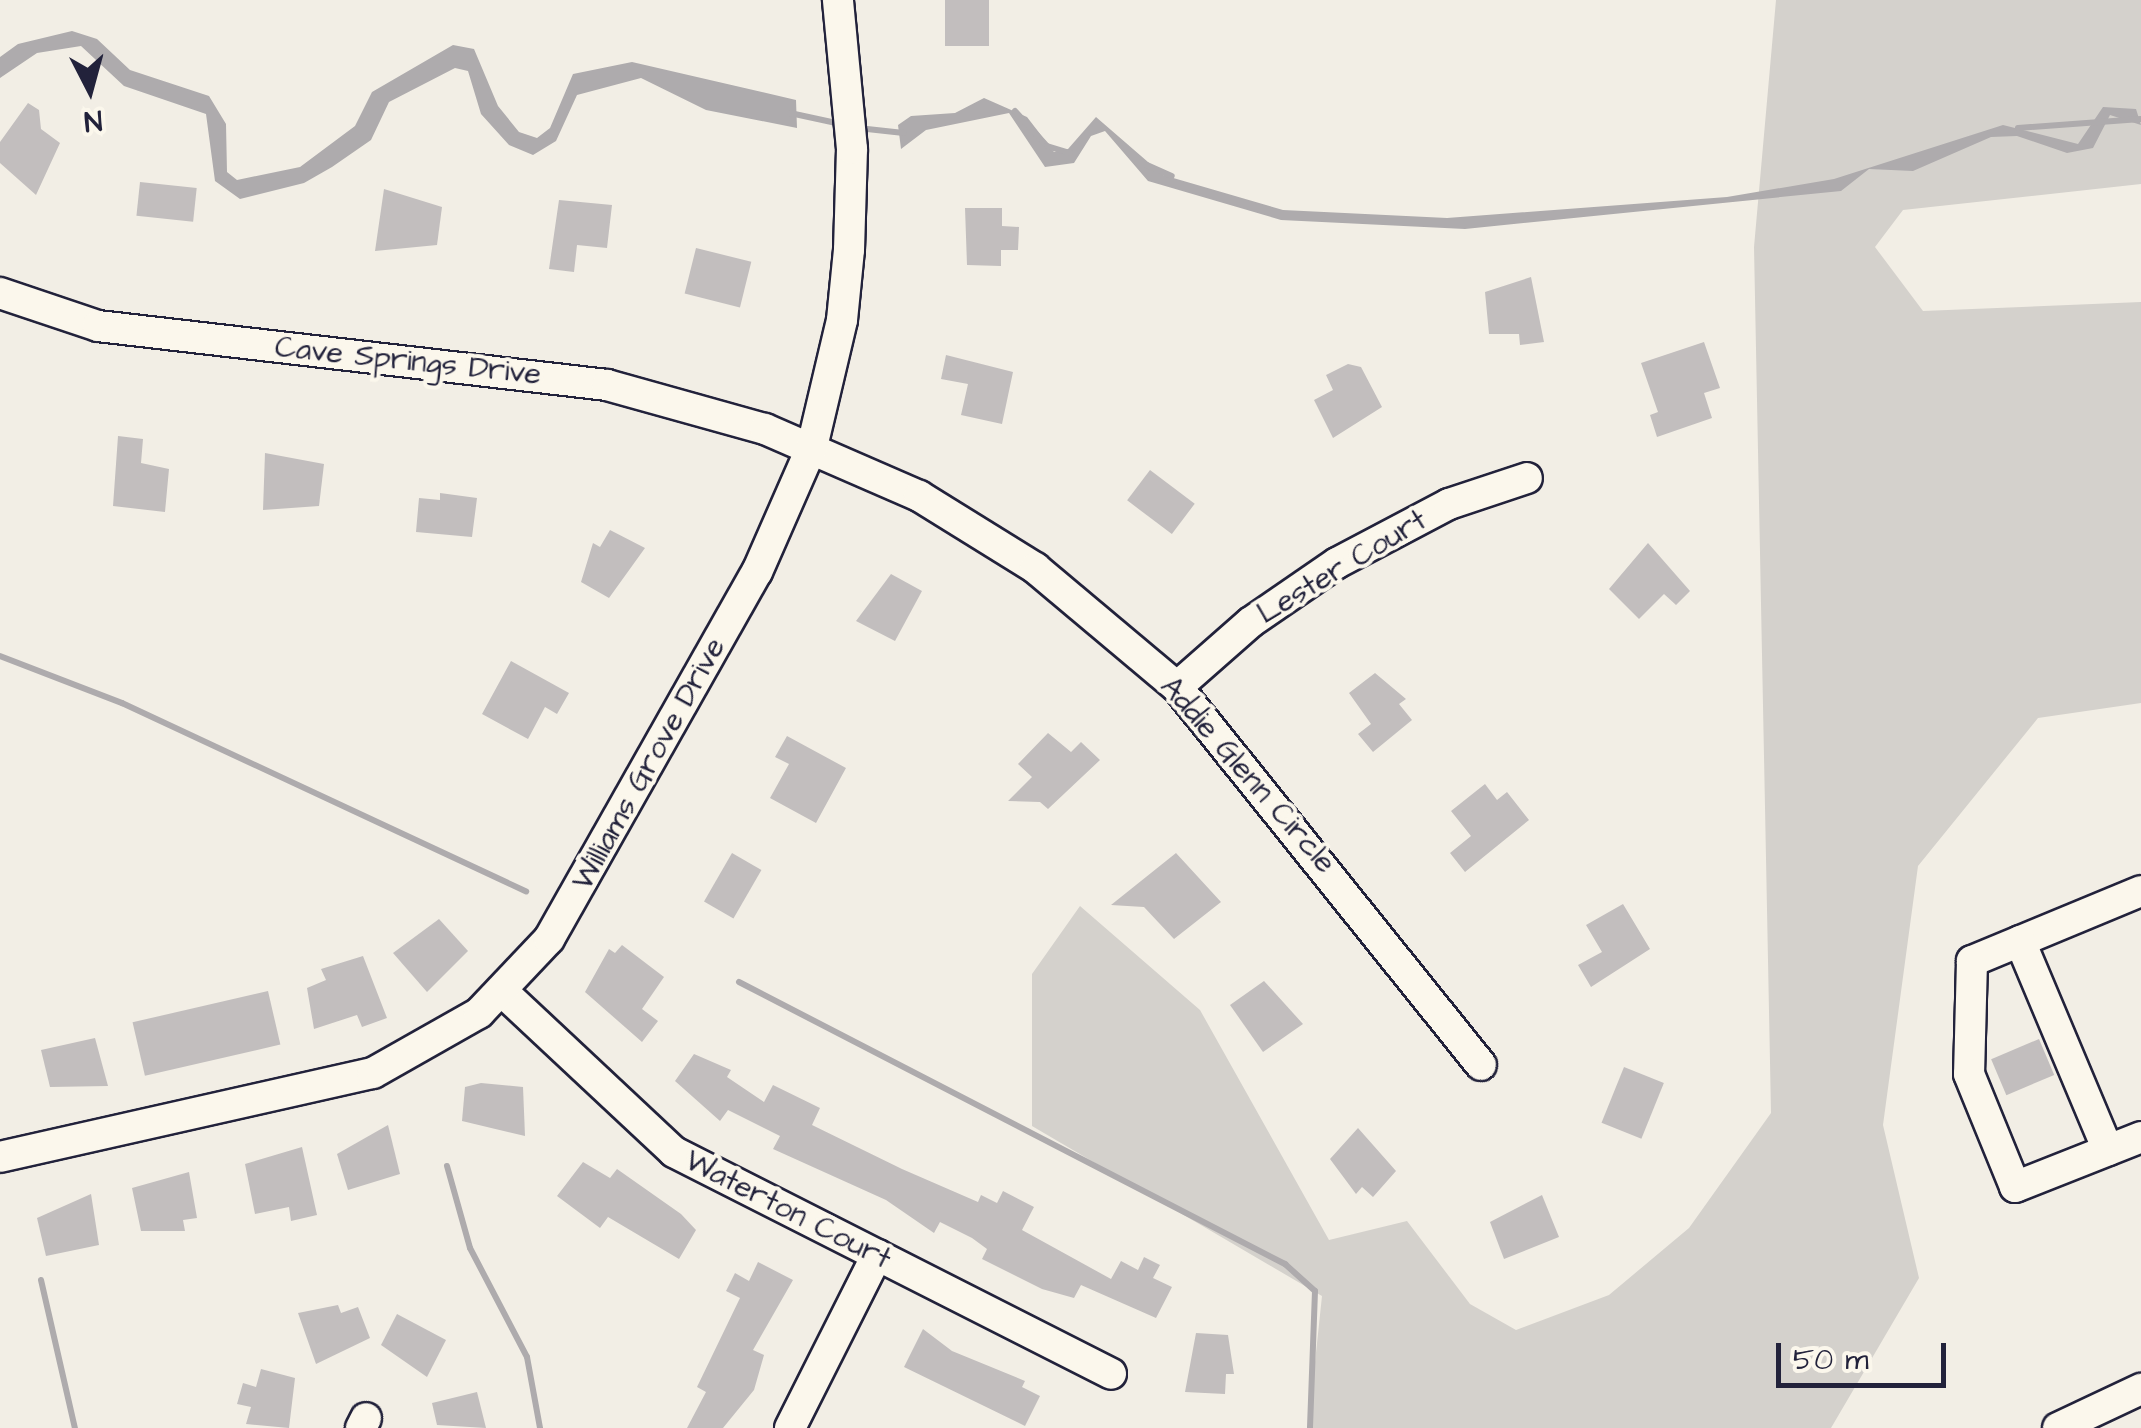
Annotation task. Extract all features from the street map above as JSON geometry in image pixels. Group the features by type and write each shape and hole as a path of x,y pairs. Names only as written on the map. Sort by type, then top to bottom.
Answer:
{"street":[{"name":"Williams Grove Drive","path":"0,1157 355,1080 433,1044 503,992 574,898 772,544 812,447 842,320 850,250 852,150 838,0"},
{"name":"Cave Springs Drive","path":"0,293 98,326 607,385 812,447"},
{"name":"Addie Glenn Circle","path":"812,447 997,543 1177,687 1481,1065"},
{"name":"Lester Court","path":"1177,687 1251,622 1337,564 1448,504 1526,478"},
{"path":"2141,891 1972,961 1968,1074 2016,1187 2141,1137"},
{"path":"2020,941 2108,1150"},
{"name":"Waterton Court","path":"503,992 674,1152 1111,1374"},
{"path":"790,1428 876,1255"},
{"path":"2058,1428 2141,1389"}],"shaded area":[{"path":"1776,0 2141,0 2141,184 1903,210 1875,247 1923,311 2141,302 2141,703 2038,718 1918,866 1883,1125 1919,1278 1831,1428 1308,1428 1322,1296 1032,1126 1032,974 1080,906 1200,1010 1329,1240 1407,1221 1470,1304 1516,1330 1609,1295 1689,1228 1771,1113 1754,247"},
{"path":"72,31 97,39 130,70 209,96 226,124 227,172 237,180 300,167 355,126 372,92 453,45 474,49 498,106 519,132 537,138 550,128 573,74 632,62 796,100 797,128 706,110 641,78 577,95 556,141 533,155 509,145 481,114 468,71 455,68 389,102 371,140 332,167 304,183 240,199 215,181 206,114 124,86 81,46 37,53 0,78 0,57 18,44"},
{"path":"984,98 1027,117 1054,152 1068,149 1096,117 1163,175 1283,210 1447,218 1727,197 1834,179 2003,125 2078,144 2103,107 2136,109 2141,125 2110,115 2093,148 2067,153 2017,136 1991,137 1913,171 1869,169 1841,191 1465,229 1281,220 1148,181 1105,131 1091,136 1074,163 1045,167 1009,113 926,130 901,149 898,125 911,116 955,113"}],"building":[{"path":"945,0 989,0 989,46 945,46"},
{"path":"28,103 39,110 41,129 60,143 36,195 0,163 0,142"},
{"path":"140,182 197,188 193,222 136,216"},
{"path":"384,189 442,207 437,245 375,251"},
{"path":"559,200 612,205 607,248 577,245 574,272 549,269"},
{"path":"965,208 1002,208 1002,226 1019,227 1018,250 1001,250 1001,266 967,265"},
{"path":"696,248 751,262 740,307 685,294"},
{"path":"1531,277 1544,342 1520,345 1519,334 1489,334 1485,292"},
{"path":"1704,342 1720,388 1704,393 1712,418 1657,437 1650,415 1658,412 1641,363"},
{"path":"946,355 1013,372 1002,424 961,415 968,384 941,379"},
{"path":"1348,364 1361,367 1382,407 1333,438 1314,400 1333,390 1326,375"},
{"path":"118,436 143,439 141,463 169,469 165,512 113,506"},
{"path":"265,453 324,464 319,506 263,510"},
{"path":"1150,470 1195,504 1172,534 1127,500"},
{"path":"440,493 477,498 472,537 416,532 419,498 440,500"},
{"path":"610,530 645,548 609,598 581,582 593,543 600,547"},
{"path":"1648,543 1690,591 1676,605 1664,594 1639,619 1609,589"},
{"path":"891,574 922,591 895,641 856,621"},
{"path":"511,661 569,693 557,714 545,707 528,739 482,714"},
{"path":"1375,673 1406,699 1399,704 1412,720 1373,752 1358,734 1371,724 1349,693"},
{"path":"1048,733 1071,752 1081,742 1100,760 1048,809 1040,802 1008,801 1032,777 1018,764"},
{"path":"787,736 846,768 816,823 770,798 789,764 775,757"},
{"path":"1485,784 1497,800 1507,792 1529,820 1465,872 1450,853 1471,836 1451,811"},
{"path":"732,853 761,870 733,918 704,901"},
{"path":"1176,853 1221,902 1174,939 1144,907 1111,905"},
{"path":"1623,904 1650,949 1591,987 1578,965 1602,952 1586,925"},
{"path":"439,919 468,951 427,992 393,953"},
{"path":"622,945 664,977 642,1009 658,1021 642,1042 585,992 609,949 615,953"},
{"path":"363,956 387,1018 362,1027 357,1015 314,1029 307,988 326,980 321,969"},
{"path":"1264,981 1303,1024 1263,1052 1230,1005"},
{"path":"268,991 280,1045 145,1076 133,1022"},
{"path":"95,1038 108,1086 50,1087 41,1050"},
{"path":"2039,1039 2054,1075 2006,1095 1991,1059"},
{"path":"694,1054 731,1070 727,1077 764,1102 773,1085 820,1108 812,1125 902,1169 978,1202 981,1195 997,1203 1003,1191 1034,1207 1022,1230 1111,1279 1121,1261 1138,1270 1144,1257 1160,1265 1153,1278 1172,1287 1156,1318 1081,1285 1074,1298 1042,1289 982,1259 987,1249 972,1238 940,1222 934,1233 886,1200 773,1149 780,1136 728,1110 720,1121 675,1081"},
{"path":"1624,1067 1664,1083 1641,1139 1602,1123"},
{"path":"481,1083 523,1087 525,1136 462,1121 465,1087"},
{"path":"388,1125 400,1174 348,1190 337,1154"},
{"path":"1358,1128 1396,1171 1373,1197 1362,1187 1356,1194 1330,1159"},
{"path":"302,1147 317,1215 291,1221 289,1207 255,1214 245,1164"},
{"path":"583,1162 610,1178 617,1169 681,1214 696,1230 679,1259 608,1217 600,1228 557,1196"},
{"path":"189,1172 197,1218 183,1220 185,1231 141,1231 132,1188"},
{"path":"91,1194 99,1245 46,1256 37,1218"},
{"path":"1542,1195 1559,1237 1504,1259 1490,1222"},
{"path":"758,1262 793,1280 753,1350 764,1355 754,1390 723,1428 687,1428 706,1392 697,1387 740,1298 726,1291 735,1273 749,1281"},
{"path":"338,1305 341,1313 358,1307 370,1338 316,1364 298,1313"},
{"path":"397,1314 446,1340 427,1377 381,1345"},
{"path":"923,1329 952,1351 1025,1381 1022,1387 1040,1396 1025,1426 904,1367"},
{"path":"1196,1333 1228,1335 1234,1374 1226,1374 1225,1394 1185,1392"},
{"path":"261,1369 295,1378 289,1428 246,1424 251,1407 237,1404 243,1383 256,1387"},
{"path":"477,1392 486,1428 437,1425 432,1403"}],"waterway":[{"path":"1015,111 1047,146 1070,153"},
{"path":"790,113 841,124"},
{"path":"2018,128 2141,119"},
{"path":"858,128 904,133"},
{"path":"1147,165 1172,176"},
{"path":"0,656 122,703 526,891"},
{"path":"739,982 1285,1264 1315,1291 1310,1428"},
{"path":"447,1166 470,1248 527,1357 540,1428"},
{"path":"41,1280 75,1428"}]}
